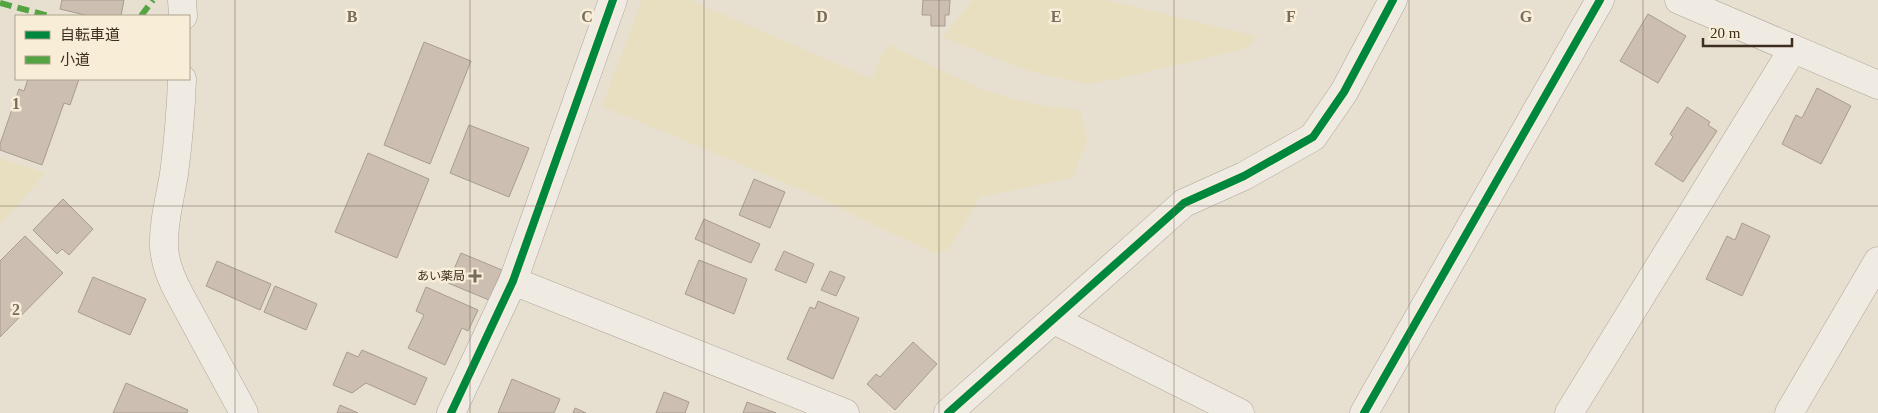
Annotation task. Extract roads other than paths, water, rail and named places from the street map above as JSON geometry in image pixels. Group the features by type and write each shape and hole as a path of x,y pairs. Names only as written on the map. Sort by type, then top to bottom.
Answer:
{"street":[{"path":"182,0 183,15"},
{"path":"452,413 513,281 613,0"},
{"path":"948,413 1184,203 1244,176 1313,137 1344,92 1393,0"},
{"path":"1364,413 1600,0"},
{"path":"1678,0 1878,86"},
{"path":"1569,413 1793,49"},
{"path":"182,80 178,147 165,230 164,247 167,265 172,282 244,413"},
{"path":"1789,413 1878,261"},
{"path":"513,281 845,413"},
{"path":"1054,320 1240,413"}],"place":[{"name":"あい薬局","path":"475,276"}]}
